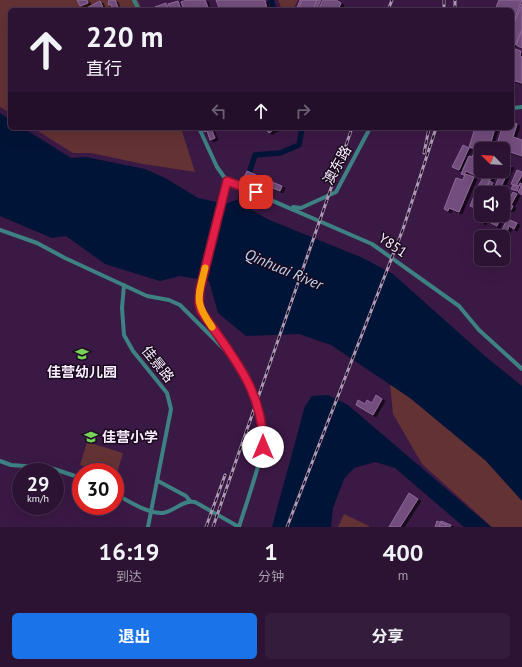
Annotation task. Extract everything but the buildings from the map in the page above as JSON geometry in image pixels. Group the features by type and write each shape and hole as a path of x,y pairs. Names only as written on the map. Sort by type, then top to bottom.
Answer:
{"street":[{"path":"158,481 186,496 190,501 195,502 239,527 263,447 263,428 260,412 239,364 201,311 199,303 200,289 227,181 216,167 200,130"},
{"name":"澳东路","path":"291,207 301,208 336,192 369,130"},
{"name":"Y851","path":"227,181 291,207 372,244 459,306 479,330 522,369"},
{"path":"0,230 37,243 65,258 147,296 168,300 180,305 239,364"},
{"name":"佳景路","path":"124,285 122,308 124,334 133,351 167,393 171,409 148,527"},
{"path":"0,461 11,465 51,468 72,475"},
{"path":"124,498 152,512 163,513 190,501"}],"shaded area":[{"path":"0,0 138,0 141,8 8,8 8,112 0,107"},
{"path":"278,0 298,0 294,8 281,8"},
{"path":"36,130 182,130 195,172 143,164 91,153 73,153"},
{"path":"390,384 414,401 490,462 522,497 522,527 492,527 422,464 393,414"},
{"path":"87,442 123,453 120,463 81,463"},
{"path":"344,514 369,526 369,527 338,527"}],"water":[{"name":"Qinhuai River","path":"0,113 8,119 8,130 26,130 71,158 86,157 145,169 167,179 198,198 225,204 236,200 246,202 252,210 267,219 363,258 393,274 486,357 522,386 522,501 486,461 410,398 331,345 299,334 246,336 218,313 209,281 180,276 160,281 105,264 66,236 52,238 0,216"},
{"path":"328,395 348,405 491,527 464,527 395,468 375,462 354,468 344,479 333,508 331,527 272,527 305,406 312,396"}],"waterway":[{"path":"271,0 273,8"},
{"path":"240,201 255,155 280,153 299,145 302,130"}],"railway":[{"path":"389,8 392,0"},
{"path":"444,0 444,8"},
{"path":"455,0 455,8"},
{"path":"213,527 351,130"},
{"path":"424,153 429,130"},
{"path":"287,527 403,229 435,130"},
{"path":"206,527 225,475"}],"slow traffic":[{"path":"205,268 200,289 199,303 201,311 212,327"}],"place":[{"name":"佳营幼儿园","path":"82,354"},
{"name":"佳营小学","path":"91,437"}],"route":[{"path":"256,192 241,185 227,181 200,289 199,303 201,311 239,364 248,384 260,412 263,428 263,447"}]}
